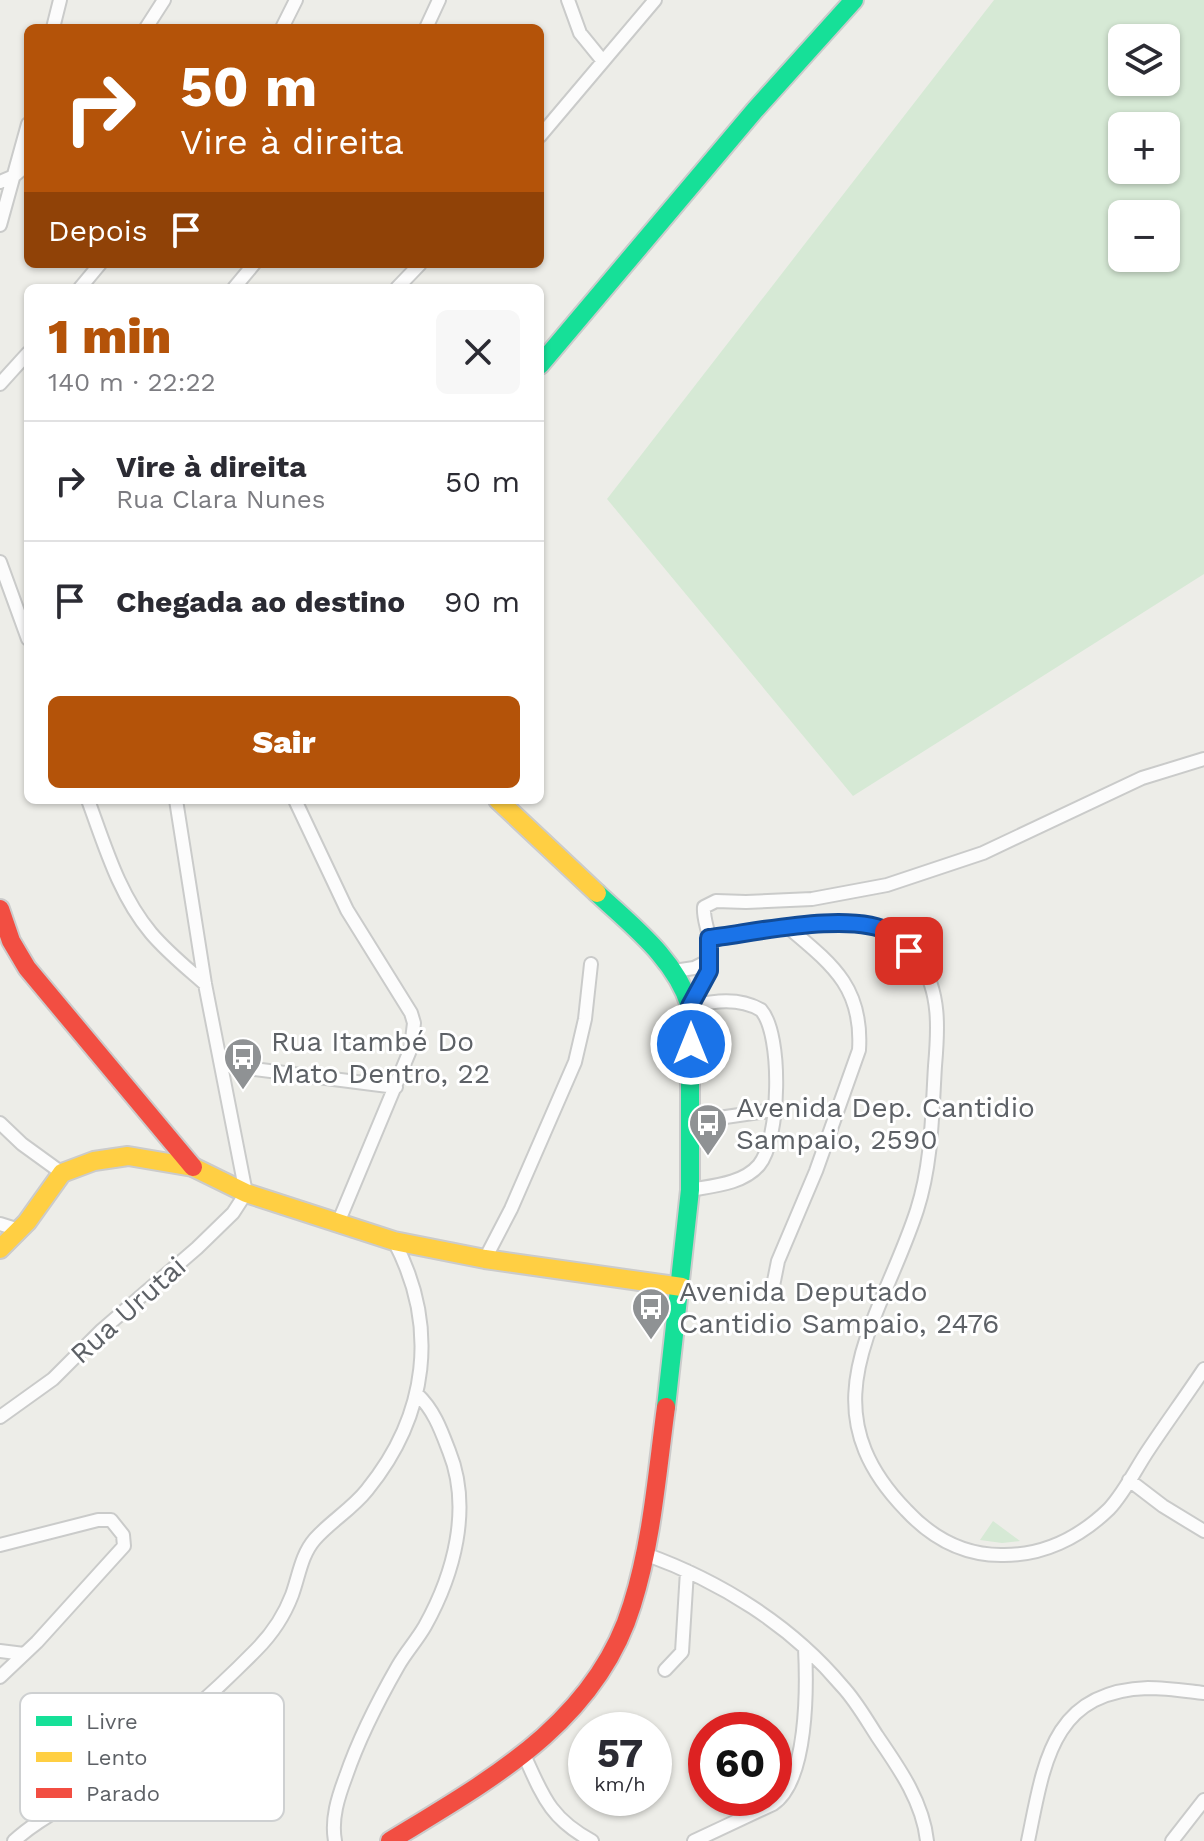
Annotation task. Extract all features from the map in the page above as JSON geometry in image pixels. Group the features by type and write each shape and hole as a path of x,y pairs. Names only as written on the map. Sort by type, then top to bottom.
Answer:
{"main road":[{"path":"544,360 745,122 854,0"},
{"path":"390,1841 525,1757 571,1714 596,1681 622,1635 636,1598 645,1554 682,1287 690,1190 691,1122 690,1006 684,987 658,951 502,804"},
{"path":"0,909 11,941 27,968 193,1167"},
{"path":"0,1249 19,1230 60,1172 80,1164 128,1156 193,1167 246,1193 394,1241 485,1259 682,1287"}],"street":[{"path":"54,24 60,0"},
{"path":"149,24 164,0"},
{"path":"284,24 296,0"},
{"path":"428,24 439,0"},
{"path":"568,0 580,33 602,60"},
{"path":"544,131 655,0"},
{"path":"0,225 24,139"},
{"path":"0,182 24,167"},
{"path":"83,284 97,268"},
{"path":"237,284 251,268"},
{"path":"401,284 416,268"},
{"path":"0,384 24,357"},
{"path":"0,562 24,628"},
{"path":"690,1006 709,971 709,938 704,907 716,901 812,899 848,894 916,876 983,853 1142,778 1204,759"},
{"path":"89,804 116,876 136,913 168,952 205,984"},
{"path":"177,804 205,984 246,1193"},
{"path":"297,804 347,910 411,1013 414,1023 411,1048 338,1223"},
{"path":"709,938 789,928 861,924 891,934 919,962 929,981 935,1003 936,1057 932,1135 925,1174 910,1227 863,1348 854,1388 857,1427 868,1461 889,1492 921,1527 959,1549 990,1555 1031,1553 1055,1546 1090,1525 1110,1508 1204,1369"},
{"path":"773,1286 778,1261 816,1171 853,1070 860,1034 858,1010 839,974 789,928"},
{"path":"674,971 694,968 710,960"},
{"path":"485,1259 511,1209 575,1062 585,1019 591,964"},
{"path":"690,1006 719,1000 755,1007 766,1016 774,1051 773,1133 758,1166 726,1183 690,1190"},
{"path":"222,1065 396,1087"},
{"path":"691,1122 774,1110"},
{"path":"0,1123 60,1172"},
{"name":"Rua Urutai","path":"0,1417 53,1379 102,1330 197,1248 233,1213 246,1193"},
{"path":"0,1224 19,1230"},
{"path":"209,1693 257,1649 285,1613 308,1548 353,1506 387,1462 417,1394 423,1358 421,1324 409,1273 394,1241"},
{"path":"335,1841 336,1809 350,1766 387,1687 439,1598 459,1526 461,1498 455,1465 437,1420 417,1394"},
{"path":"1129,1480 1204,1531"},
{"path":"0,1545 98,1520 111,1520 119,1527 124,1546 0,1677"},
{"path":"645,1554 687,1571 754,1607 805,1648 845,1688 890,1754 915,1801 927,1841"},
{"path":"665,1670 682,1652 687,1571"},
{"path":"694,1841 773,1804 792,1784 799,1759 804,1710 807,1676 805,1648"},
{"path":"0,1651 24,1654"},
{"path":"1028,1841 1053,1744 1058,1732 1075,1713 1089,1703 1148,1688 1204,1693"},
{"path":"525,1757 550,1809 574,1831 592,1841"},
{"path":"1172,1841 1204,1800"},
{"path":"14,1841 44,1821"}],"green space":[{"path":"994,0 1204,0 1204,574 853,796 607,499"},
{"path":"993,1521 1020,1541 1002,1543 980,1540"}],"traffic: fast":[{"path":"544,360 755,110 854,0"},
{"path":"597,893 663,958 690,1006 690,1190 666,1407"}],"traffic: slow":[{"path":"502,804 597,893"},
{"path":"0,1249 27,1222 62,1173 94,1161 128,1156 193,1167 246,1193 394,1241 485,1259 682,1287"}],"traffic: jam":[{"path":"0,909 11,941 27,968 193,1167"},
{"path":"390,1841 464,1795 534,1745 565,1716 593,1683 615,1647 639,1581 653,1507 666,1407"}],"place":[{"name":"Rua Itambé Do Mato Dentro, 22","path":"243,1091"},
{"name":"Avenida Dep. Cantidio Sampaio, 2590","path":"708,1157"},
{"name":"Avenida Deputado Cantidio Sampaio, 2476","path":"651,1341"}],"route":[{"path":"691,1044 690,1006 709,971 709,938 795,927 861,924 891,934 909,951"}]}
